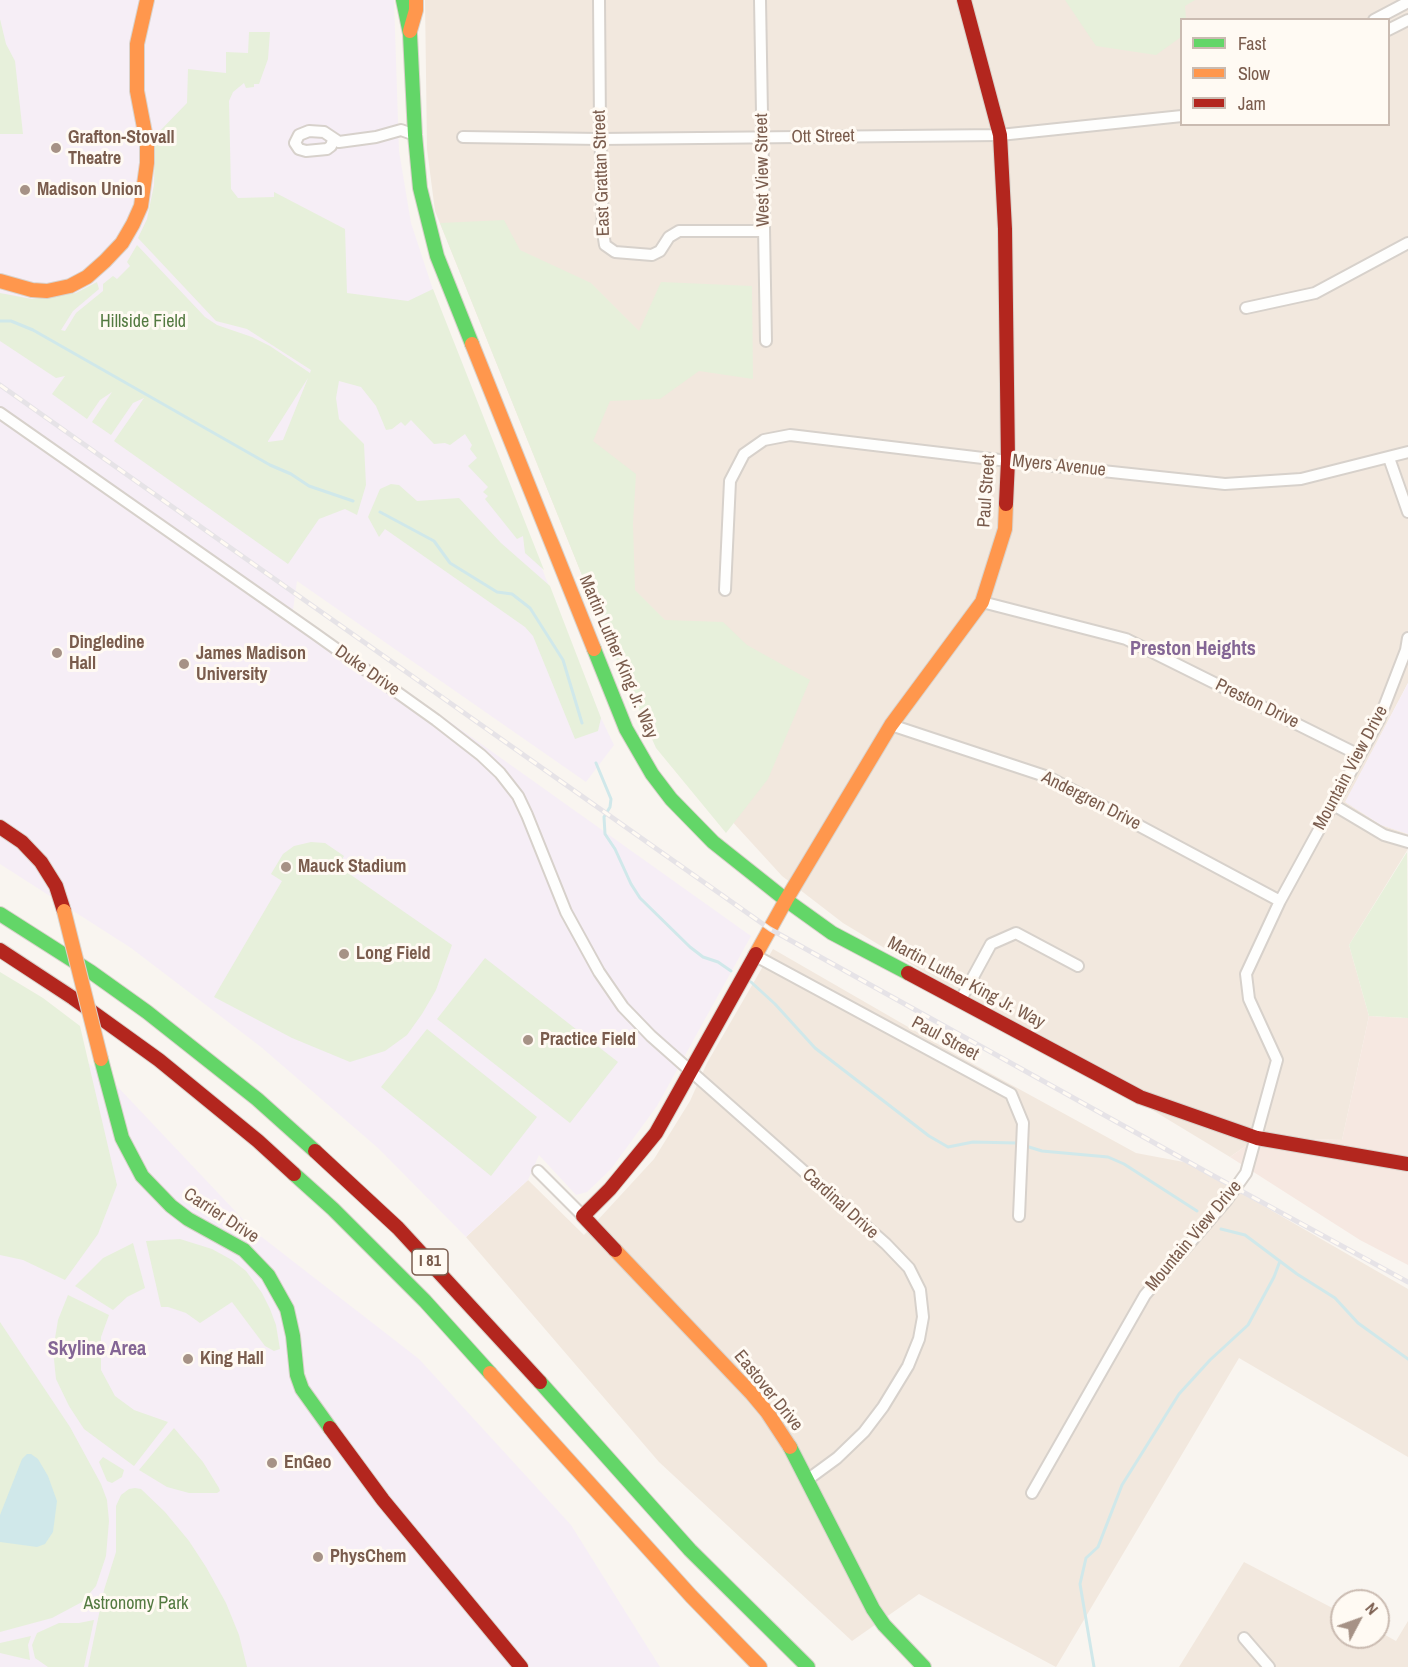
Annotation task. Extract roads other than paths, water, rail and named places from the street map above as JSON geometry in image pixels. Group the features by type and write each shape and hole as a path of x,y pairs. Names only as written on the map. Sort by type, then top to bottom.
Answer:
{"main road":[{"path":"0,281 32,291 47,291 70,286 87,277 105,261 122,243 133,224 143,197 147,163 147,143 137,91 136,70 137,44 147,0"},
{"name":"Martin Luther King Jr. Way","path":"403,0 410,34 420,189 437,256 626,729 652,774 692,822 713,842 786,900 832,933 1140,1097 1257,1138 1408,1164"},
{"name":"Martin Luther King Jr. Way","path":"410,34 416,0"},
{"name":"Paul Street","path":"582,1216 610,1189 656,1133 692,1072 754,955 891,725 982,602 1005,529 1008,461 1005,229 1000,135 964,0"},
{"name":"Carrier Drive","path":"0,827 27,847 41,862 56,886 118,1127 137,1169 148,1184 171,1206 188,1219 244,1250 268,1275 286,1309 294,1343 297,1375 302,1389 383,1500 521,1667"},
{"name":"I 81","path":"0,914 91,972 147,1012 257,1099 343,1176 411,1242 463,1297 690,1550 808,1667"},
{"name":"I 81","path":"0,950 73,998 182,1078 258,1141 333,1209 425,1301 691,1596 760,1667"},
{"name":"Eastover Drive","path":"582,1216 752,1394 787,1441 873,1609 884,1625 924,1667"}],"street":[{"name":"East Grattan Street","path":"599,0 600,140 605,245 612,251 654,254 662,249 670,235 679,231 764,231"},
{"name":"West View Street","path":"760,0 766,341"},
{"path":"1378,18 1408,2"},
{"path":"1390,29 1408,20"},
{"name":"Ott Street","path":"463,137 600,140 1000,135 1180,116"},
{"path":"333,140 342,142 360,140 401,130 415,135"},
{"path":"1246,308 1315,293 1408,243"},
{"name":"Duke Drive","path":"0,413 299,622 481,755 507,781 525,808 566,912 592,959"},
{"name":"Myers Avenue","path":"725,590 729,482 744,454 764,440 790,435 1225,484 1301,478 1408,452"},
{"path":"1389,458 1408,512"},
{"name":"Preston Drive","path":"982,602 1126,639 1359,755"},
{"name":"Mountain View Drive","path":"1032,1493 1145,1295 1236,1188 1246,1173 1277,1060 1249,999 1246,974 1280,901 1379,720 1406,650 1408,638"},
{"name":"Andergren Drive","path":"891,725 1048,777 1280,901"},
{"path":"1332,804 1384,835 1408,842"},
{"path":"960,1000 991,944 1017,933 1078,966"},
{"name":"Paul Street","path":"754,955 1011,1094 1023,1123 1019,1216"},
{"name":"Cardinal Drive","path":"592,959 613,993 631,1016 900,1257 912,1272 920,1290 923,1311 922,1328 913,1355 895,1390 874,1420 853,1443 807,1480"},
{"name":"Eastover Drive","path":"538,1171 582,1216"},
{"path":"1244,1638 1269,1667"}],"water":[{"path":"27,1454 38,1459 48,1476 57,1501 53,1532 45,1544 37,1547 0,1542 0,1515 22,1459"}],"waterway":[{"path":"0,321 11,321 33,330 309,486 353,501"},
{"path":"380,512 434,541 450,563 497,592 512,594 530,608 563,660 582,723"},
{"path":"596,763 611,799 610,807 604,817 605,834 640,898 690,947 703,957 718,962 731,971"},
{"path":"751,982 775,1004 815,1048 929,1136 948,1147 973,1142 1016,1143 1042,1151 1108,1157 1124,1164 1197,1211"},
{"path":"1221,1229 1245,1235 1297,1274 1335,1298 1358,1323 1408,1359"},
{"path":"1094,1667 1080,1584 1086,1558 1098,1547 1122,1485 1179,1394 1210,1360 1248,1325 1280,1261"}],"railway":[{"path":"0,385 770,929 1408,1282"}],"place":[{"name":"Grafton-Stovall Theatre","path":"56,148"},
{"name":"Madison Union","path":"25,190"},
{"name":"Dingledine Hall","path":"57,653"},
{"name":"James Madison University","path":"184,664"},
{"name":"Mauck Stadium","path":"286,867"},
{"name":"Long Field","path":"344,954"},
{"name":"Practice Field","path":"528,1040"},
{"name":"King Hall","path":"188,1359"},
{"name":"EnGeo","path":"272,1463"},
{"name":"PhysChem","path":"318,1557"}],"district":[{"name":"Preston Heights","path":"1193,650"},
{"name":"Skyline Area","path":"97,1350"}],"park label":[{"name":"Hillside Field","path":"143,322"},
{"name":"Astronomy Park","path":"136,1604"}]}
